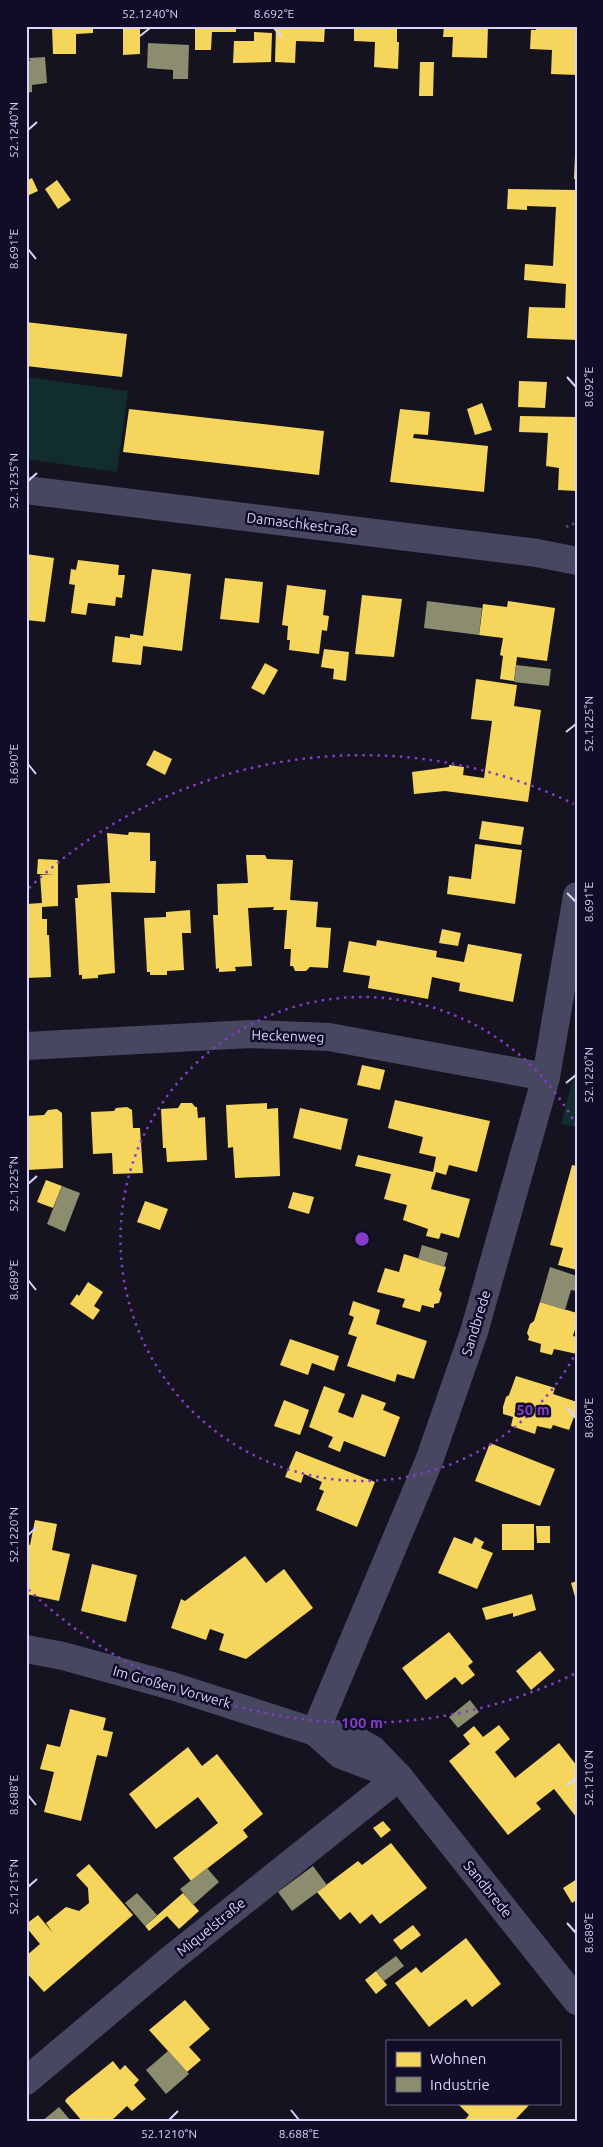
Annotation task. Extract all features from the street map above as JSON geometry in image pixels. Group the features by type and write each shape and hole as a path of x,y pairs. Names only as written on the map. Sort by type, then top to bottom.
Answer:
{"street":[{"name":"Damaschkestraße","path":"26,490 537,554 577,561"},
{"name":"Sandbrede","path":"315,1732 429,1461 474,1332 546,1077 577,896"},
{"name":"Heckenweg","path":"26,1046 252,1034 329,1037 546,1077"},
{"name":"Im Großen Vorwerk","path":"26,1649 63,1656 172,1686 315,1732"},
{"path":"315,1732 341,1755 399,1777"},
{"name":"Sandbrede","path":"399,1777 577,2001"},
{"name":"Miquelstraße","path":"26,2081 170,1959 399,1777"}],"green space":[{"path":"26,377 128,391 117,472 26,459"},
{"path":"577,1063 577,1127 561,1124"}],"building: Wohnen":[{"path":"52,26 93,26 93,33 76,34 76,54 53,54"},
{"path":"123,26 140,26 140,54 123,55"},
{"path":"195,26 236,26 236,32 212,32 211,50 195,50"},
{"path":"276,26 325,26 324,42 296,41 295,63 275,62"},
{"path":"354,26 397,26 397,42 399,42 398,69 374,67 375,42 354,41"},
{"path":"444,26 488,26 487,58 452,57 453,37 443,37"},
{"path":"535,26 577,26 577,75 551,74 552,50 530,49 531,30 536,30"},
{"path":"254,32 272,33 271,62 233,63 234,41 254,41"},
{"path":"420,62 434,62 433,96 419,96"},
{"path":"575,156 577,156 577,179 574,179"},
{"path":"32,178 38,191 27,196 26,181"},
{"path":"57,180 71,200 58,209 45,189"},
{"path":"508,189 577,190 577,340 527,338 529,307 565,308 566,284 524,280 525,264 553,266 556,207 527,206 527,210 507,209"},
{"path":"26,322 127,334 122,377 26,366"},
{"path":"519,381 547,382 545,408 518,407"},
{"path":"482,403 492,430 475,435 467,409"},
{"path":"129,409 324,431 319,475 123,452"},
{"path":"400,409 430,412 428,435 414,434 413,438 488,446 484,492 390,482"},
{"path":"520,416 577,417 577,491 558,490 559,468 546,466 548,433 519,432"},
{"path":"26,554 54,558 45,622 26,620"},
{"path":"78,560 119,565 118,575 125,575 122,598 116,597 115,606 88,603 86,615 71,613 75,585 69,584 71,569 76,570"},
{"path":"152,569 191,574 182,651 143,646 141,665 112,662 115,636 130,638 130,634 143,636"},
{"path":"225,578 263,582 259,623 220,619"},
{"path":"287,585 326,590 323,615 329,616 327,631 322,630 319,654 289,650 290,640 287,640 288,626 282,625"},
{"path":"362,595 402,599 394,657 355,654"},
{"path":"508,601 555,608 547,661 517,657 514,681 500,679 503,656 500,655 503,638 479,635 483,604 507,607"},
{"path":"324,649 349,652 346,681 333,679 334,669 321,667"},
{"path":"265,663 278,670 264,695 251,688"},
{"path":"476,679 517,685 514,706 541,710 528,802 445,791 414,794 412,772 449,767 449,765 464,767 463,775 484,778 492,721 471,719"},
{"path":"154,750 172,759 165,775 146,765"},
{"path":"482,821 524,827 521,845 479,839"},
{"path":"129,832 150,833 150,861 156,861 155,893 111,892 115,973 98,975 98,978 82,979 82,975 79,975 75,898 78,898 77,885 110,883 107,833 128,835"},
{"path":"475,844 522,850 515,904 447,894 449,876 471,879"},
{"path":"246,855 265,855 267,859 293,860 290,900 318,902 316,927 331,928 328,968 310,967 306,971 295,971 293,966 290,966 291,949 284,949 287,910 273,910 274,907 248,908 252,966 235,967 236,971 219,972 219,968 216,969 213,915 218,915 217,884 248,883"},
{"path":"38,859 58,860 58,906 42,907 42,919 47,919 51,977 26,978 26,904 42,903 40,875 54,875 37,874"},
{"path":"190,910 191,933 182,933 184,970 167,971 167,975 150,975 150,972 147,972 144,918 166,917 166,912"},
{"path":"442,929 461,933 458,946 439,943"},
{"path":"377,940 437,951 436,957 464,962 468,944 522,954 513,1002 459,991 460,983 432,977 428,999 368,988 370,976 343,972 349,941 376,946"},
{"path":"362,1065 385,1070 380,1090 357,1085"},
{"path":"395,1100 490,1121 477,1172 449,1165 446,1175 436,1172 431,1189 470,1199 459,1238 441,1233 439,1239 426,1236 428,1229 403,1220 407,1205 384,1199 391,1174 355,1166 358,1155 433,1172 436,1157 419,1153 423,1137 388,1128"},
{"path":"181,1103 192,1103 197,1107 198,1118 205,1117 207,1160 167,1162 166,1148 163,1148 161,1109 178,1108"},
{"path":"267,1103 267,1109 278,1108 280,1176 235,1178 233,1147 228,1148 226,1105"},
{"path":"127,1107 132,1110 133,1128 140,1128 143,1173 113,1174 112,1153 93,1154 91,1112 114,1111 116,1108"},
{"path":"300,1108 348,1119 341,1150 293,1138"},
{"path":"57,1109 62,1113 63,1168 27,1170 26,1116 44,1115 48,1110"},
{"path":"572,1165 577,1166 577,1270 558,1265 563,1248 550,1245"},
{"path":"46,1180 62,1186 53,1208 37,1202"},
{"path":"293,1192 314,1197 309,1214 288,1208"},
{"path":"145,1201 168,1209 160,1230 137,1222"},
{"path":"404,1254 446,1267 439,1290 442,1293 439,1303 434,1304 434,1308 422,1305 420,1312 402,1307 405,1299 377,1292 385,1268 399,1272"},
{"path":"88,1282 103,1292 94,1306 100,1310 93,1320 70,1304 77,1294 79,1296"},
{"path":"353,1301 380,1310 376,1324 427,1341 414,1379 397,1374 395,1382 347,1366 357,1337 348,1334 354,1317 349,1315"},
{"path":"540,1302 577,1313 577,1323 573,1336 577,1337 577,1354 554,1349 552,1355 540,1352 541,1344 528,1340 527,1333 530,1324 534,1321"},
{"path":"290,1339 339,1356 334,1371 312,1363 308,1375 280,1365"},
{"path":"516,1376 555,1388 553,1394 577,1402 577,1409 569,1430 553,1425 551,1429 537,1426 535,1434 511,1426 513,1417 503,1414 503,1407"},
{"path":"324,1386 345,1394 338,1412 353,1418 362,1394 386,1403 383,1410 400,1417 385,1457 344,1441 340,1452 328,1447 333,1437 309,1427"},
{"path":"284,1400 309,1410 300,1435 274,1426"},
{"path":"490,1443 555,1469 540,1506 475,1481"},
{"path":"296,1451 375,1482 357,1527 316,1510 324,1491 319,1489 322,1482 304,1474 301,1483 285,1477"},
{"path":"35,1520 57,1524 52,1550 70,1554 59,1601 26,1594 26,1544 30,1545"},
{"path":"502,1524 534,1524 534,1550 502,1550"},
{"path":"536,1526 550,1526 550,1543 537,1543"},
{"path":"454,1537 472,1544 475,1537 484,1542 481,1548 493,1553 477,1589 438,1573"},
{"path":"245,1556 266,1583 284,1569 313,1608 246,1659 219,1650 224,1634 210,1629 206,1640 171,1628 181,1599 185,1601"},
{"path":"92,1564 137,1575 126,1622 81,1611"},
{"path":"577,1581 577,1600 576,1600 571,1583"},
{"path":"532,1594 536,1610 513,1617 513,1613 486,1620 482,1608"},
{"path":"449,1632 473,1662 468,1666 475,1675 462,1685 455,1677 426,1700 402,1668"},
{"path":"540,1651 555,1670 531,1690 516,1671"},
{"path":"70,1709 106,1718 103,1730 113,1732 107,1757 97,1755 81,1821 44,1812 54,1772 40,1769 47,1744 60,1747"},
{"path":"499,1725 510,1739 495,1752 515,1778 559,1743 577,1766 577,1818 554,1789 536,1803 541,1809 508,1835 449,1761 470,1744 463,1735 474,1726 483,1737"},
{"path":"188,1747 202,1766 217,1754 263,1814 243,1830 248,1837 191,1881 173,1858 218,1823 198,1797 156,1829 129,1794"},
{"path":"383,1821 391,1830 381,1838 373,1828"},
{"path":"391,1843 427,1888 380,1924 372,1914 360,1924 350,1912 340,1920 317,1892 358,1861 362,1865"},
{"path":"89,1864 133,1915 44,1992 26,1972 26,1956 40,1944 26,1927 26,1924 38,1915 53,1933 46,1923 66,1907 79,1911 89,1903 88,1888 76,1875"},
{"path":"577,1879 577,1904 575,1901 572,1903 563,1888"},
{"path":"183,1893 199,1911 179,1929 167,1916 149,1931 145,1926"},
{"path":"413,1925 421,1935 401,1950 393,1940"},
{"path":"466,1938 501,1984 472,2007 466,1999 429,2027 395,1983 416,1967 421,1973"},
{"path":"376,1971 387,1985 376,1994 365,1980"},
{"path":"185,2000 210,2029 189,2047 201,2060 187,2072 149,2030"},
{"path":"113,2061 120,2070 125,2065 139,2080 134,2085 146,2099 132,2111 127,2106 111,2121 82,2121 65,2101"},
{"path":"458,2104 530,2104 514,2121 464,2121 469,2115"}],"building: Industrie":[{"path":"148,43 189,45 188,79 173,79 173,70 147,68"},
{"path":"45,57 47,83 32,85 32,92 26,93 26,61 30,61 29,58"},
{"path":"427,601 482,608 479,635 424,628"},
{"path":"516,665 551,669 549,686 514,682"},
{"path":"62,1186 80,1193 65,1232 47,1224"},
{"path":"422,1245 448,1253 444,1267 418,1259"},
{"path":"550,1267 577,1276 577,1291 571,1290 565,1310 540,1302"},
{"path":"470,1700 479,1712 458,1728 449,1717"},
{"path":"313,1866 327,1885 292,1911 278,1892"},
{"path":"207,1868 219,1882 193,1905 180,1889"},
{"path":"137,1893 157,1915 145,1926 125,1903"},
{"path":"396,1956 404,1966 384,1981 376,1971"},
{"path":"168,2051 189,2074 166,2094 146,2070"},
{"path":"59,2107 71,2121 42,2121"}]}
